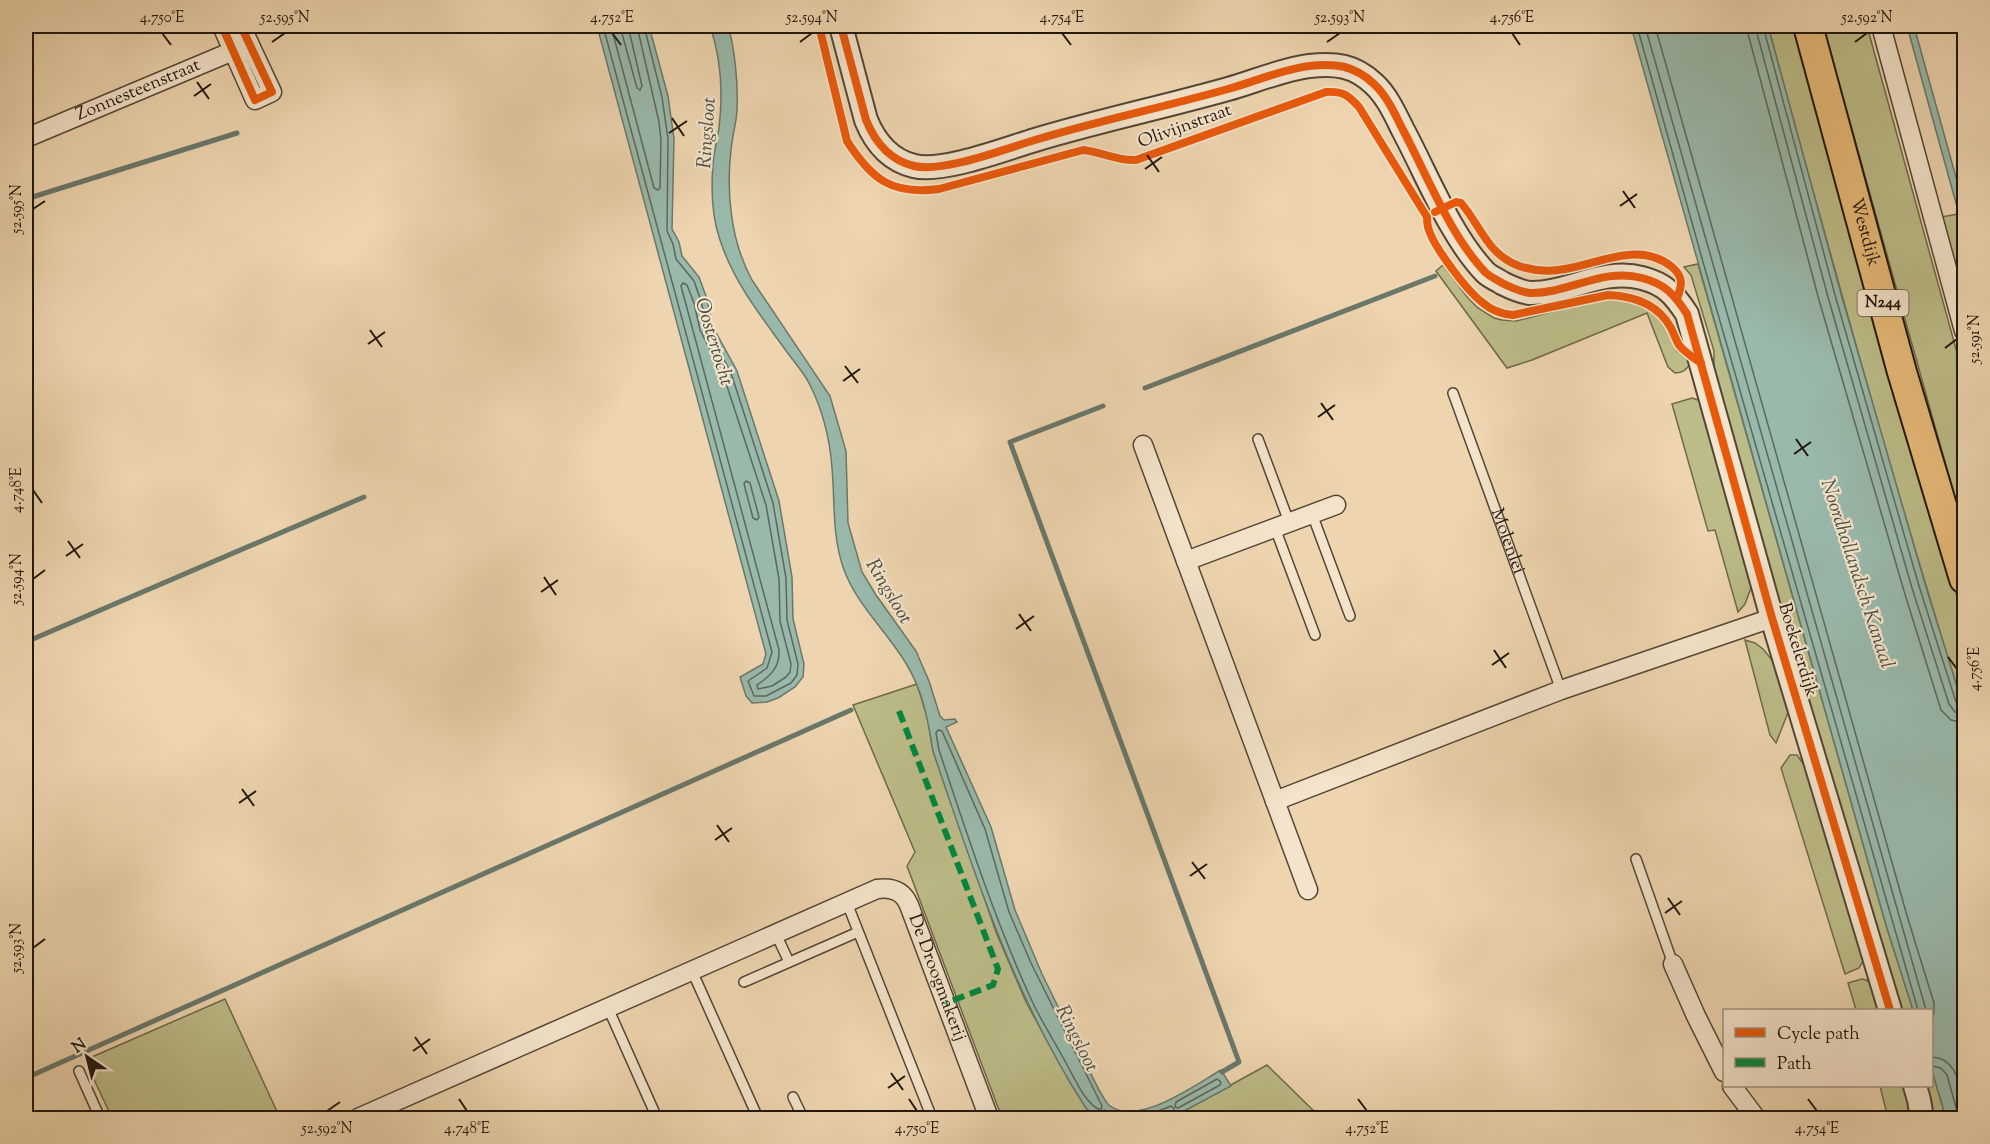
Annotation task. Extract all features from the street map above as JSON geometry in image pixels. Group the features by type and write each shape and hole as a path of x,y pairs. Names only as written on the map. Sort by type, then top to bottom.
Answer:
{"main road":[{"name":"Westdijk","path":"1808,26 1902,372 1965,579"}],"street":[{"path":"222,26 241,47"},
{"path":"241,26 241,47"},
{"name":"Olivijnstraat","path":"840,26 872,135 880,147 891,156 913,166 926,168 953,164 1307,66 1339,64 1359,72 1374,84 1386,99 1442,207 1475,261 1489,276 1528,293 1554,291 1609,276 1630,275 1660,283 1677,299"},
{"path":"1881,26 1965,331"},
{"name":"Zonnesteenstraat","path":"26,138 241,47"},
{"name":"Boekelerdijk","path":"1677,299 1687,314 1772,618 1889,1009"},
{"path":"1143,445 1308,890"},
{"path":"1186,561 1336,505"},
{"path":"1275,801 1561,690 1772,618"},
{"name":"De Droogmakerij","path":"365,1117 878,889 888,888 902,894 906,900 989,1119"},
{"path":"1673,964 1723,1068"},
{"path":"1733,1087 1756,1119"},
{"path":"1914,1087 1922,1119"}],"lane":[{"name":"Molenlei","path":"1453,393 1561,690"},
{"path":"1258,440 1315,634"},
{"path":"1312,514 1350,616"},
{"path":"1636,860 1673,964"},
{"path":"847,903 932,1119"},
{"path":"744,982 858,932"},
{"path":"776,934 789,962"},
{"path":"692,971 758,1119"},
{"path":"608,1008 657,1119"},
{"path":"79,1071 100,1119"},
{"path":"793,1097 803,1119"}],"green space":[{"path":"1768,26 1796,26 1903,417 1964,620 1964,709 1887,454"},
{"path":"1823,26 1867,26 1964,378 1964,530"},
{"path":"1964,213 1964,300 1941,217"},
{"path":"1698,264 1886,925 1913,1009 1902,1009 1774,589 1714,370 1714,351 1691,275 1684,267"},
{"path":"1443,265 1478,308 1502,320 1516,321 1613,298 1636,302 1660,318 1668,329 1677,351 1691,362 1687,369 1680,372 1675,373 1668,367 1647,313 1507,368 1436,271"},
{"path":"1692,398 1701,401 1752,585 1745,604 1738,612 1715,530 1708,531 1672,404"},
{"path":"1745,640 1763,649 1777,666 1789,710 1776,743 1770,735"},
{"path":"917,684 928,720 933,751 996,932 1026,1002 1071,1084 1086,1108 1099,1118 1002,1118 907,866 915,852 853,705"},
{"path":"1790,755 1797,755 1807,769 1865,958 1859,968 1845,974 1781,768"},
{"path":"1862,979 1871,983 1878,995 1881,1009 1856,1009 1848,983"},
{"path":"225,999 280,1118 112,1118 85,1060"},
{"path":"1267,1065 1321,1118 1171,1118"},
{"path":"1933,1074 1946,1118 1931,1118 1925,1087 1933,1087"},
{"path":"1880,1087 1905,1087 1910,1118 1888,1118"}],"water":[{"name":"Oostertocht","path":"597,26 649,26 668,96 674,139 672,229 679,242 682,256 699,277 707,299 712,325 737,371 779,501 792,577 793,619 804,664 803,677 795,687 767,702 752,703 746,696 740,677 763,664 766,654"},
{"path":"710,26 728,26 734,56 737,108 729,183 732,217 739,250 752,280 830,396 846,451 848,523 862,572 916,651 929,681 940,716 944,720 955,719 957,722 946,727 991,827 1015,910 1042,974 1106,1102 1121,1111 1150,1108 1182,1093 1221,1070 1231,1086 1171,1118 1099,1118 1086,1108 1060,1066 1038,1023 998,935 933,751 927,717 917,685 899,653 856,594 843,567 834,518 828,437 819,405 805,377 740,285 717,231 712,183 721,90 717,51"},
{"name":"Noordhollandsch Kanaal","path":"1631,26 1768,26 1841,294 1925,584 1964,709 1964,1118 1946,1118 1933,1074 1933,1009 1913,1009 1886,925"},
{"path":"1907,26 1914,26 1964,206 1964,232"}],"waterway":[{"path":"26,199 237,133"},
{"path":"1145,388 1435,276"},
{"path":"1103,406 1010,442 1239,1062 1222,1072"},
{"path":"26,642 364,497"},
{"path":"26,1078 851,710"}],"marked path":[{"path":"899,711 998,969 993,985 946,1003"}],"cycle path":[{"path":"222,26 255,100 272,92 241,26"},
{"path":"819,26 847,141 865,166 875,175 885,182 908,190 939,189 1083,150 1136,160 1326,92 1341,93 1359,107 1427,217 1431,235 1443,256 1468,289 1486,306 1497,312 1513,315 1608,295 1627,297 1644,303 1659,313 1666,320 1681,348 1701,363"},
{"path":"841,26 866,120 874,136 890,155 914,166 941,166 974,159 1059,133 1228,89 1289,70 1327,65 1352,69 1374,84 1387,100 1450,223 1472,257 1489,275 1512,288 1530,293 1558,290 1613,276 1650,280 1668,291 1687,314 1772,618 1890,1009"},
{"path":"1435,212 1456,202 1461,203 1499,254 1508,261 1530,269 1559,270 1633,254 1660,259 1679,274 1681,285 1677,299"}],"water label":[{"name":"Ringsloot","path":"708,133"},
{"name":"Ringsloot","path":"888,592"},
{"name":"Ringsloot","path":"1076,1039"}]}
